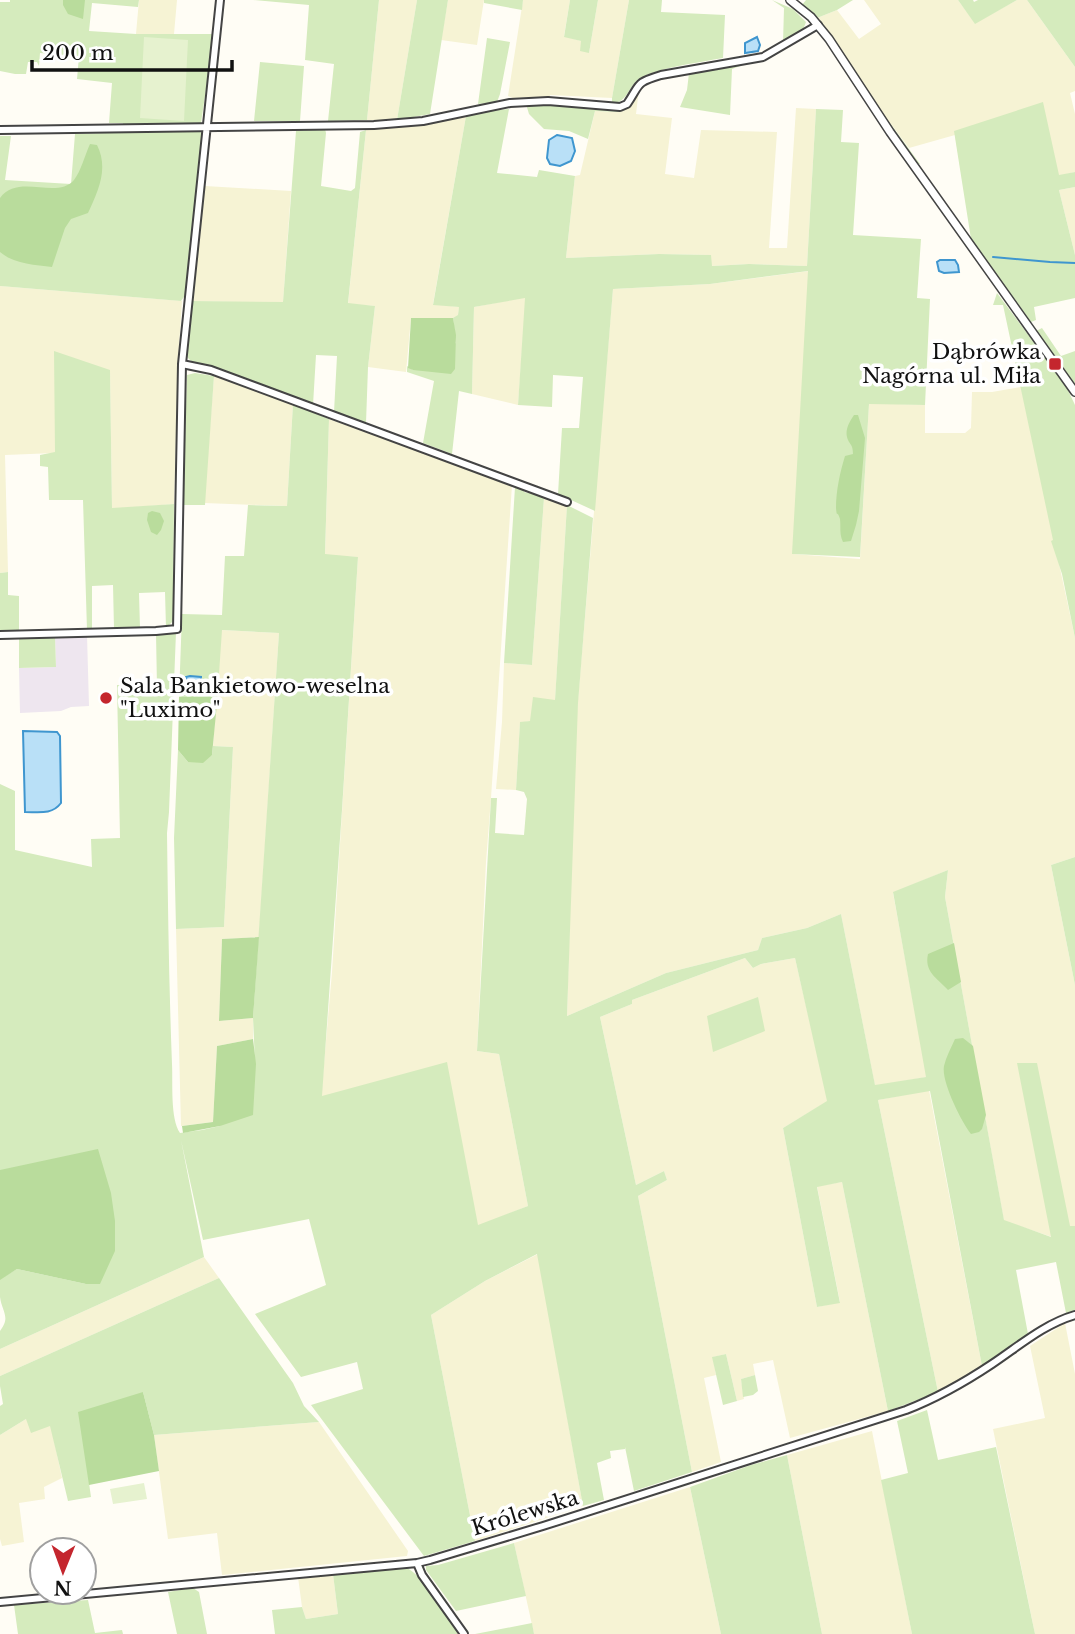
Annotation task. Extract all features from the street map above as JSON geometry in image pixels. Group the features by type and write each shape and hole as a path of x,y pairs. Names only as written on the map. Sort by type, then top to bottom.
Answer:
{"street":[{"path":"0,635 177,629 182,364 220,0"},
{"path":"793,1 818,25 890,132 1075,392"},
{"path":"0,130 374,125 423,121 510,103 548,101 620,107 627,104 637,85 645,80 673,72 763,57 818,25"},
{"path":"182,364 211,370 566,502"},
{"name":"Królewska","path":"0,1602 417,1563 443,1557 906,1410 957,1386 1047,1326 1075,1315"},
{"path":"417,1563 422,1575 464,1634"}],"shaded area":[{"path":"139,0 177,0 174,34 136,34"},
{"path":"379,0 417,0 397,120 367,120"},
{"path":"448,0 484,0 477,45 441,40"},
{"path":"523,0 570,0 564,36 581,41 589,53 598,0 629,0 612,98 508,96"},
{"path":"864,0 958,0 975,23 1017,0 1027,0 1075,67 1075,91 1070,93 1075,114 1075,172 1059,176 971,234 955,135 909,148 817,18 837,10 859,39 881,24"},
{"path":"639,89 636,114 672,118 665,174 694,178 701,130 777,132 769,248 787,248 796,108 816,109 807,266 711,266 710,255 566,258 575,176 580,175 595,111 625,110 631,105"},
{"path":"466,116 433,304 459,307 458,318 411,318 406,372 368,367 375,306 348,304 366,130 426,125"},
{"path":"205,186 291,191 283,303 192,301"},
{"path":"1075,187 1075,255 1059,190"},
{"path":"809,271 793,554 860,559 869,403 925,405 925,433 965,433 971,428 972,392 1021,387 1075,638 1075,857 1051,865 1075,985 1075,1226 1052,1231 1052,1237 1004,1221 945,897 948,870 893,893 927,1077 875,1086 841,914 807,928 762,938 758,950 666,973 567,1016 575,734 613,289 710,284"},
{"path":"0,286 182,301 174,504 112,509 110,370 55,453 5,455 8,572 0,573"},
{"path":"526,297 518,405 472,394 474,307"},
{"path":"214,376 293,404 287,506 204,503"},
{"path":"329,419 512,485 486,862 477,1051 499,1054 528,1206 478,1226 321,1098 332,972 358,557 325,556"},
{"path":"544,498 567,505 555,701 530,721 520,723 516,790 496,789 504,663 532,665"},
{"path":"221,630 279,633 259,937 222,939 219,1021 253,1018 253,1039 217,1046 213,1122 181,1126 176,929 224,927 233,747 213,746"},
{"path":"87,635 89,706 71,707 61,711 20,713 19,668 56,667 55,636"},
{"path":"745,958 753,968 795,958 828,1101 783,1128 817,1307 840,1302 817,1186 842,1182 888,1411 790,1438 773,1360 753,1364 755,1375 741,1379 744,1399 737,1401 726,1354 713,1357 716,1375 704,1378 721,1462 692,1472 638,1196 667,1180 664,1171 636,1185 600,1017 632,1004 632,1000"},
{"path":"929,1090 982,1366 938,1392 878,1100"},
{"path":"538,1254 583,1506 475,1541 431,1315 485,1281"},
{"path":"204,1257 219,1278 0,1376 0,1349"},
{"path":"1065,1323 1075,1374 1075,1634 1035,1634 993,1429 1045,1418 1030,1346"},
{"path":"26,1419 51,1426 62,1478 44,1487 45,1499 19,1503 24,1542 2,1546 0,1435"},
{"path":"319,1422 408,1551 407,1556 222,1575 217,1533 168,1539 154,1435"},
{"path":"872,1431 912,1634 822,1634 787,1455"},
{"path":"690,1487 721,1634 534,1634 514,1543"},
{"path":"333,1574 338,1614 306,1619 298,1577"}],"green space":[{"path":"63,0 85,0 83,19 68,14"},
{"path":"139,0 138,7 92,3 89,31 214,34 201,123 109,123 112,83 77,79 79,56 40,53 39,66 37,62 28,62 26,74 0,71 0,2"},
{"path":"253,0 379,0 367,120 328,121 334,64 305,60 309,5"},
{"path":"417,0 448,0 430,114 397,120"},
{"path":"484,0 523,0 522,10 484,3"},
{"path":"570,0 598,0 589,53 580,51 581,41 564,37"},
{"path":"629,0 662,0 661,12 725,15 723,58 648,74 636,81 625,97 612,103"},
{"path":"772,0 793,9 806,22 803,30 783,43 784,8"},
{"path":"806,0 853,0 817,18 802,5"},
{"path":"958,0 974,2 1017,0 975,24"},
{"path":"1027,0 1075,0 1075,67"},
{"path":"820,20 884,115 920,164 917,164"},
{"path":"144,37 188,40 184,121 140,118"},
{"path":"487,38 510,42 497,102 478,104"},
{"path":"260,62 304,66 300,121 254,121"},
{"path":"740,66 732,69 730,115 680,107 687,90 689,73"},
{"path":"1043,102 1059,175 1075,172 1075,187 1059,190 1075,255 1075,298 1034,307 1036,320 1031,322 971,239 954,131"},
{"path":"526,104 625,110 595,111 588,139 569,131 544,129 529,114"},
{"path":"509,109 497,173 537,177 539,170 575,176 566,258 711,255 712,266 807,266 816,109 843,110 841,142 859,143 853,235 921,239 917,298 930,299 925,405 869,404 860,557 792,554 808,271 710,284 613,289 595,511 558,494 562,428 579,428 583,377 553,375 552,407 518,405 525,298 474,307 472,394 459,391 452,454 423,443 434,381 407,372 407,366 413,370 456,343 453,318 458,315 459,307 433,305 466,116"},
{"path":"325,129 321,186 351,191 355,188 360,132 366,130 348,303 375,306 368,367 366,423 334,412 337,356 316,355 313,405 192,362 186,354 192,301 283,302 296,131"},
{"path":"199,130 202,134 186,294 181,301 0,286 0,136 11,136 5,180 71,184 75,134"},
{"path":"90,144 97,145 102,163 98,188 88,213 71,219 65,228 52,267 18,261 0,252 0,198 17,187 58,188 67,185 74,180 81,168"},
{"path":"997,293 1065,384 1075,405 1075,638 1062,574 1051,541 1053,540 1003,305 993,305"},
{"path":"411,318 453,318 456,335 455,369 451,374 408,368"},
{"path":"1042,328 1061,356 1075,351 1075,384 1036,331"},
{"path":"54,351 110,370 112,508 174,504 173,621 166,628 165,592 139,593 140,628 114,629 113,585 92,586 92,630 87,630 83,500 49,500 48,467 40,466 40,455 55,452"},
{"path":"195,373 214,376 205,505 183,505 187,375"},
{"path":"293,404 329,419 325,554 358,557 322,1096 447,1062 478,1225 528,1206 499,1054 477,1051 491,798 497,798 495,833 524,835 527,799 524,792 516,790 520,722 530,721 533,697 555,700 567,505 593,518 578,703 567,1016 666,973 758,950 762,938 807,928 841,914 875,1085 926,1077 893,892 948,870 945,897 1004,1220 1051,1237 1017,1063 1037,1063 1070,1226 1075,1226 1075,1310 1066,1313 1056,1262 1016,1270 1028,1334 982,1366 930,1091 878,1100 938,1392 888,1411 842,1182 817,1187 840,1303 817,1307 783,1128 827,1101 795,958 753,968 745,958 632,1000 632,1004 600,1017 636,1185 664,1171 667,1180 638,1196 692,1472 634,1491 625,1447 610,1451 611,1458 597,1463 604,1500 583,1506 537,1254 485,1281 431,1315 475,1541 424,1556 311,1405 363,1389 357,1362 301,1377 255,1314 326,1285 309,1219 203,1240 181,1140 204,1257 0,1349 0,1331 5,1318 0,1297 0,1279 17,1269 86,1284 0,1170 0,784 15,791 15,850 92,867 91,839 120,838 117,685 157,687 156,634 176,632 167,833 173,1110 180,1133 220,1126 255,1063 253,1018 279,633 222,630 217,703 211,696 179,697 182,614 222,615 225,556 244,556 248,505 287,506"},
{"path":"854,415 858,415 865,438 859,511 851,541 843,542 840,519 836,511 837,495 845,456 853,454 847,434 848,425"},
{"path":"515,487 544,498 532,665 504,663"},
{"path":"148,513 160,513 164,521 157,535 151,532 147,520"},
{"path":"8,572 8,595 19,596 19,631 0,631 0,573"},
{"path":"55,636 56,667 19,668 19,637"},
{"path":"211,696 217,703 212,755 203,763 188,762 178,750 179,697"},
{"path":"213,746 233,747 224,927 176,929 174,838 178,750 188,762 212,755"},
{"path":"1075,857 1075,985 1051,865"},
{"path":"259,937 253,1018 219,1021 222,939"},
{"path":"954,943 961,982 948,990 930,970 927,960 928,954"},
{"path":"758,997 765,1031 713,1052 707,1016"},
{"path":"963,1038 973,1046 986,1115 982,1129 971,1134 953,1101 944,1073 944,1066 955,1039"},
{"path":"253,1039 256,1064 253,1115 220,1126 183,1133 182,1126 213,1122 217,1046"},
{"path":"98,1149 111,1193 115,1221 115,1251 100,1284 86,1284 17,1269 0,1280 0,1170"},
{"path":"219,1278 293,1383 304,1406 319,1422 154,1435 143,1392 89,1483 91,1497 68,1501 50,1426 31,1433 26,1419 0,1435 0,1406 3,1404 0,1376"},
{"path":"726,1354 737,1401 723,1405 712,1357"},
{"path":"755,1375 758,1391 743,1397 741,1379"},
{"path":"143,1392 154,1435 159,1471 89,1485 78,1412"},
{"path":"927,1410 938,1460 996,1447 1035,1634 912,1634 881,1480 908,1473 897,1421"},
{"path":"787,1455 822,1634 721,1634 690,1487"},
{"path":"144,1483 147,1499 113,1504 110,1489"},
{"path":"514,1543 526,1596 456,1611 426,1570 426,1566"},
{"path":"405,1567 427,1587 459,1634 275,1634 272,1610 302,1607 306,1619 338,1614 333,1574"},
{"path":"193,1588 199,1592 207,1634 177,1634 168,1592"},
{"path":"14,1605 89,1606 95,1633 122,1630 123,1634 18,1634"},
{"path":"532,1623 534,1634 475,1634"}],"water":[{"path":"757,37 760,45 758,51 745,53 745,43"},
{"path":"557,135 572,138 575,151 571,161 560,166 550,164 547,158 549,140"},
{"path":"955,260 959,272 939,271 937,262"},
{"path":"186,677 201,677 200,691 187,688"},
{"path":"23,731 57,732 60,736 61,803 49,811 25,812"}],"waterway":[{"path":"993,257 1075,263"}],"place":[{"name":"Dąbrówka Nagórna ul. Miła","path":"1055,364"},
{"name":"Sala Bankietowo-weselna \"Luximo\"","path":"106,698"}]}
